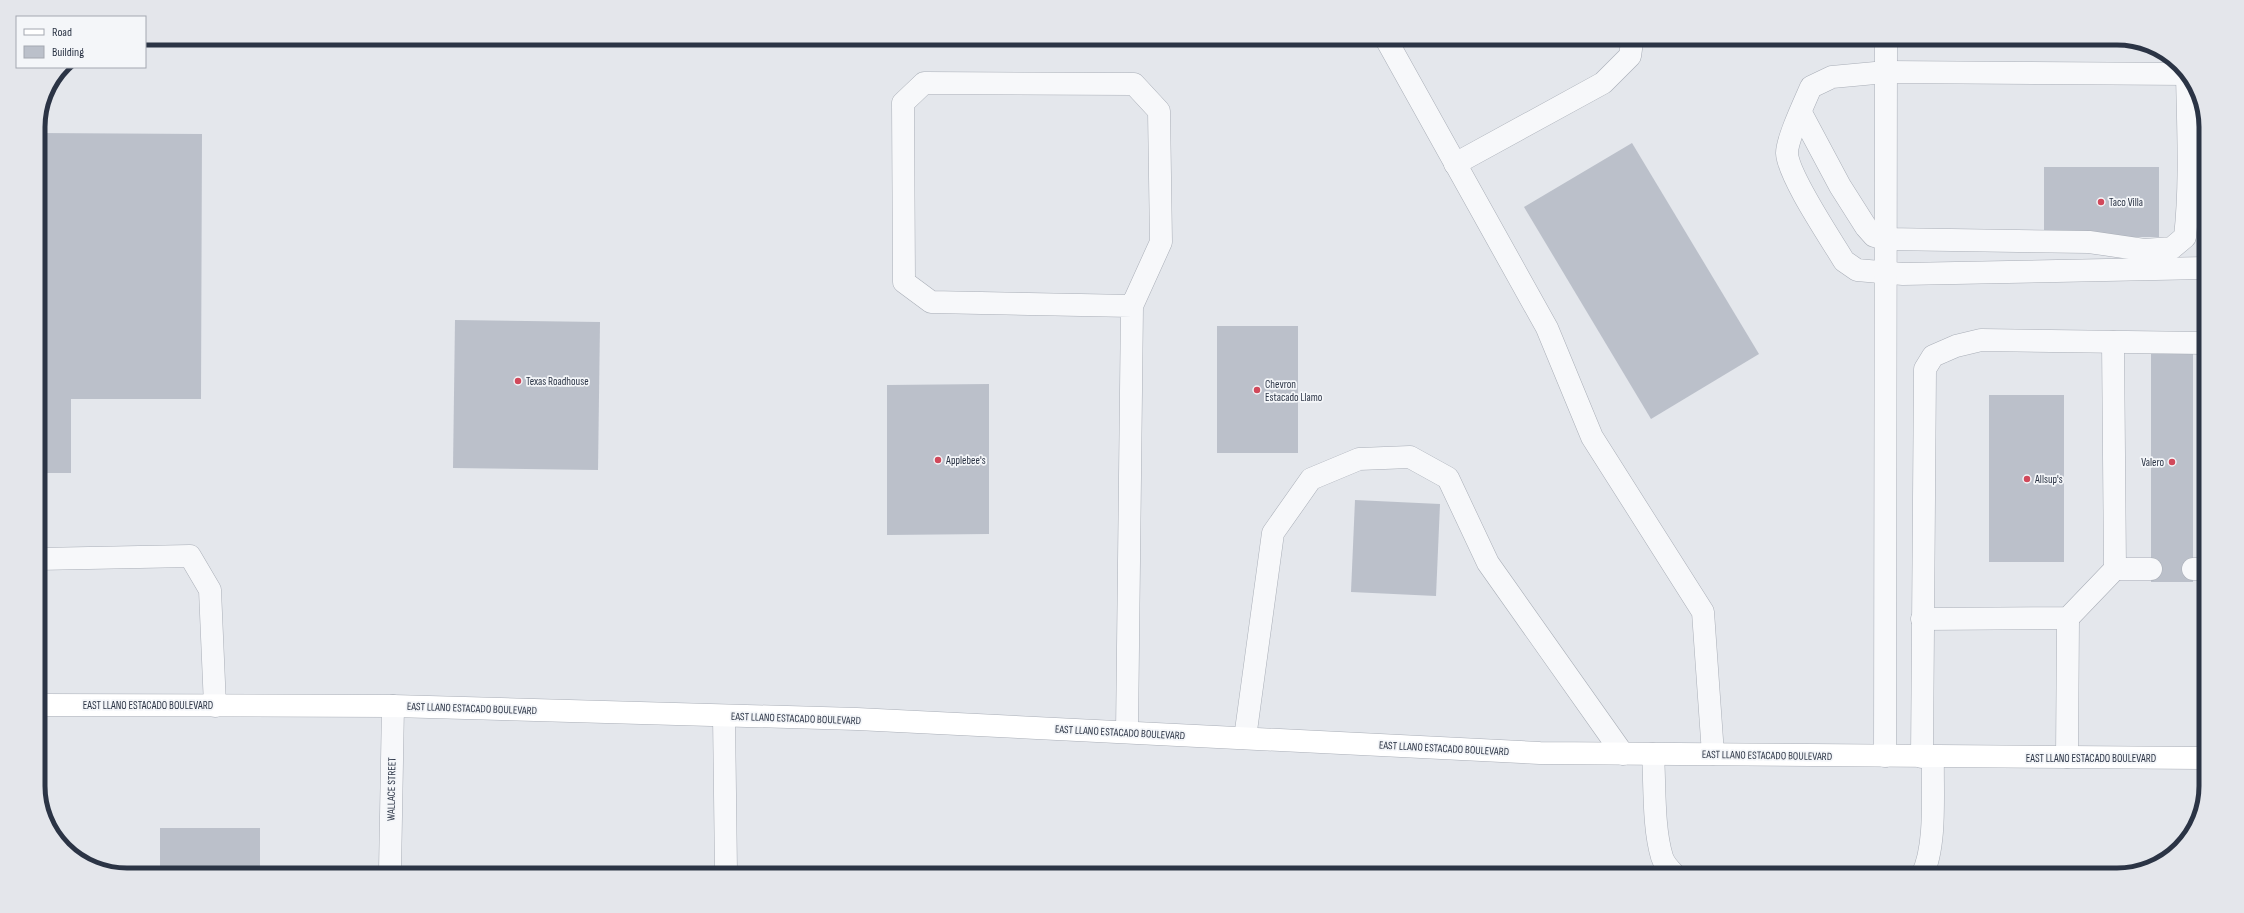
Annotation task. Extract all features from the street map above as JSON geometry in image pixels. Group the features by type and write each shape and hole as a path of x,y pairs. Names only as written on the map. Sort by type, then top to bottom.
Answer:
{"main road":[{"name":"EAST LLANO ESTACADO BOULEVARD","path":"45,705 393,706 857,719 1540,753 2199,758"}],"street":[{"path":"1389,45 1547,328 1592,437 1704,612 1713,754"},
{"path":"1455,164 1603,83 1630,56 1632,45"},
{"path":"1885,756 1886,45"},
{"path":"2179,74 1886,72 1832,77 1811,86 1790,141 1787,153 1795,178 1844,262 1857,270 1885,273 2199,268"},
{"path":"1127,732 1132,306 1161,242 1159,111 1134,84 924,83 903,102 904,282 931,302 1132,306"},
{"path":"1801,113 1840,186 1866,227 1874,236 1885,239 2089,242 2144,250 2172,248 2185,237 2188,180 2188,86"},
{"path":"1924,868 1929,854 1931,838 1922,619 1925,369 1933,356 1956,346 1981,340 2199,343"},
{"path":"2067,757 2068,618 2115,569 2113,342"},
{"path":"1245,738 1273,532 1312,479 1359,459 1410,457 1448,478 1488,563 1623,754"},
{"path":"45,559 190,556 210,590 215,706"},
{"path":"2115,569 2151,569"},
{"path":"1922,619 2068,618"},
{"name":"WALLACE STREET","path":"390,868 393,706"},
{"path":"724,716 726,868"},
{"path":"1654,754 1657,820 1662,857 1668,868"}],"building":[{"path":"45,133 202,134 201,399 71,399 71,473 45,473"},
{"path":"1632,143 1759,354 1651,419 1524,207"},
{"name":"Taco Villa","path":"2044,167 2159,167 2159,237 2044,237"},
{"path":"455,320 600,322 598,470 453,468"},
{"name":"Chevron Estacado Llamo","path":"1217,326 1298,326 1298,453 1217,453"},
{"name":"Valero","path":"2151,354 2193,354 2193,582 2151,582"},
{"name":"Applebee's","path":"989,384 989,534 887,535 887,385"},
{"name":"Allsup's","path":"1989,395 2064,395 2064,562 1989,562"},
{"path":"1355,500 1440,504 1436,596 1351,592"},
{"path":"160,828 260,828 260,868 160,868"}],"place":[{"name":"Taco Villa","path":"2101,202"},
{"name":"Texas Roadhouse","path":"518,381"},
{"name":"Chevron Estacado Llamo","path":"1257,390"},
{"name":"Applebee's","path":"938,460"},
{"name":"Valero","path":"2172,462"},
{"name":"Allsup's","path":"2027,479"}]}
